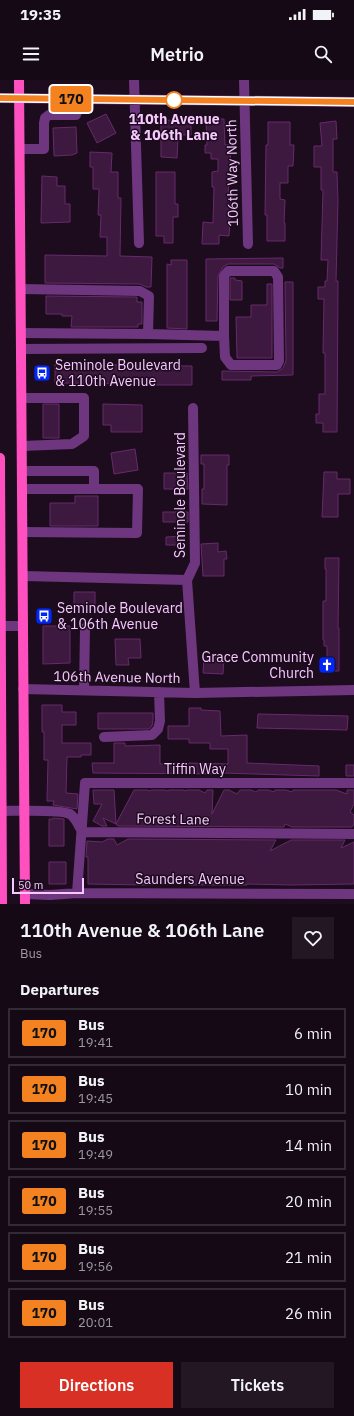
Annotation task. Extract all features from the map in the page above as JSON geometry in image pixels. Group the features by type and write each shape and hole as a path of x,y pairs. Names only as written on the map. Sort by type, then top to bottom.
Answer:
{"main road":[{"path":"19,80 25,899"},
{"path":"0,458 2,904"}],"street":[{"path":"134,80 139,243"},
{"name":"106th Way North","path":"244,80 248,244"},
{"path":"0,98 354,102"},
{"path":"20,149 44,149 45,118 49,115 76,115 77,99"},
{"path":"228,271 274,271 278,276 279,361 277,365 231,365 225,357 224,336 224,276 228,271"},
{"path":"21,289 140,291 149,296 148,334"},
{"path":"21,334 65,333 224,336"},
{"path":"21,349 202,348"},
{"path":"22,398 84,398 84,436 72,444 22,446"},
{"name":"Seminole Boulevard","path":"193,408 195,563 187,580 195,693"},
{"path":"22,471 94,472 94,489"},
{"path":"22,489 138,489 137,533 23,532"},
{"path":"23,576 187,580"},
{"path":"0,626 23,626"},
{"path":"84,690 85,628"},
{"name":"106th Avenue North","path":"23,689 195,693 354,690"},
{"path":"104,737 152,735 158,729 160,721 159,692"},
{"name":"Tiffin Way","path":"82,832 85,783 354,783"},
{"path":"2,811 57,812 70,814 77,821 82,832 77,893"},
{"name":"Forest Lane","path":"82,832 354,834"},
{"name":"Saunders Avenue","path":"25,899 77,893 354,894"}],"building":[{"path":"106,114 116,133 97,143 87,123"},
{"path":"206,119 224,119 225,145 231,145 228,199 231,199 229,236 219,235 219,244 202,244 203,222 213,223 214,187 212,187 212,172 218,171 218,159 211,159 211,153 205,153 205,145 207,145"},
{"path":"161,120 191,121 191,135 181,135 181,138 178,138 177,158 161,157"},
{"path":"336,121 337,139 333,139 333,172 337,172 338,201 336,281 338,281 337,432 323,432 323,423 316,423 316,414 319,414 319,394 325,394 325,353 323,353 324,299 318,299 318,287 325,287 325,281 327,281 328,260 321,260 323,190 321,190 321,167 314,167 314,146 322,146 320,123"},
{"path":"268,122 290,122 290,145 294,145 293,166 288,166 288,183 280,183 280,199 285,200 285,241 267,241 267,215 265,215 266,145 268,145"},
{"path":"76,127 77,153 72,155 54,156 53,128"},
{"path":"90,152 112,153 111,172 118,172 118,198 121,198 120,256 152,257 151,287 146,287 140,284 45,283 45,255 107,256 107,237 100,237 101,215 98,215 99,189 93,189 93,167 90,167"},
{"path":"156,172 175,172 175,204 178,204 178,217 173,217 173,243 164,243 164,236 156,236"},
{"path":"42,176 57,177 57,186 65,186 65,204 70,204 70,222 41,223"},
{"path":"283,258 283,268 280,268 274,264 228,264 223,267 218,276 217,321 206,321 206,259"},
{"path":"171,260 187,260 187,329 167,328 167,264 171,265"},
{"path":"230,278 235,278 235,280 242,281 242,300 230,300"},
{"path":"285,282 293,282 293,375 251,376 251,380 222,380 222,371 277,372 283,368 286,361"},
{"path":"267,284 272,284 272,358 237,358 236,317 251,317 251,305 267,305"},
{"path":"46,296 137,297 137,302 142,302 142,324 138,324 138,327 71,327 72,316 62,316 62,314 46,314"},
{"path":"55,364 192,366 192,385 55,383"},
{"path":"43,404 59,404 59,438 43,438"},
{"path":"103,404 142,405 142,432 111,432 111,425 103,425"},
{"path":"135,449 138,470 114,474 111,453"},
{"path":"201,455 229,455 229,465 227,465 227,505 202,504 202,489 204,489 204,464 201,464"},
{"path":"324,472 337,472 337,479 350,479 350,494 338,494 338,517 322,517"},
{"path":"164,473 187,473 188,489 164,489"},
{"path":"75,496 98,496 98,526 50,526 50,503 75,503"},
{"path":"163,512 188,512 188,522 163,522"},
{"path":"184,536 184,545 166,545 166,537"},
{"path":"218,543 218,552 226,551 227,559 224,559 224,576 203,576 201,544"},
{"path":"325,558 339,558 339,671 327,671 327,646 324,646 323,640 323,601 326,601"},
{"path":"74,592 95,592 95,607 74,607"},
{"path":"43,626 70,626 70,663 43,664"},
{"path":"115,639 140,639 141,658 128,658 129,665 116,665"},
{"path":"204,657 224,658 223,674 203,673"},
{"path":"42,705 62,705 62,712 76,712 76,725 62,725 62,743 91,743 91,755 67,757 66,793 78,794 77,809 53,805 54,801 47,801 48,760 44,760"},
{"path":"189,708 220,711 221,736 247,735 247,763 319,766 319,776 222,773 224,774 93,773 92,763 114,763 114,743 125,743 125,746 160,745 160,764 228,764 228,749 210,749 210,743 189,743 189,739 168,739 168,726 189,726"},
{"path":"98,713 153,713 152,726 149,729 98,729"},
{"path":"258,714 348,716 347,730 257,728"},
{"path":"346,765 354,765 354,776 346,776"},
{"path":"93,790 114,790 116,824 103,818 107,826 102,826 93,821 102,804 94,804"},
{"path":"134,790 199,790 205,793 207,790 213,790 212,814 224,790 229,790 237,794 240,790 251,790 256,792 258,790 268,790 274,792 275,790 286,790 292,792 293,790 336,790 347,794 347,790 354,790 354,804 350,812 354,815 354,824 352,827 292,827 285,824 284,827 118,826 116,824"},
{"path":"49,819 64,819 64,846 49,846"},
{"path":"108,839 114,839 117,845 128,839 276,840 270,851 291,840 345,840 341,848 354,842 354,884 88,884 88,857 86,857 87,841 102,842"},
{"path":"49,862 66,862 66,884 49,884"}],"bus line":[{"name":"170","path":"0,98 354,102"}],"place":[{"name":"110th Avenue & 106th Lane","path":"174,100"},
{"name":"Seminole Boulevard & 110th Avenue","path":"42,373"},
{"name":"Seminole Boulevard & 106th Avenue","path":"44,616"},
{"name":"Grace Community Church","path":"327,665"}]}
